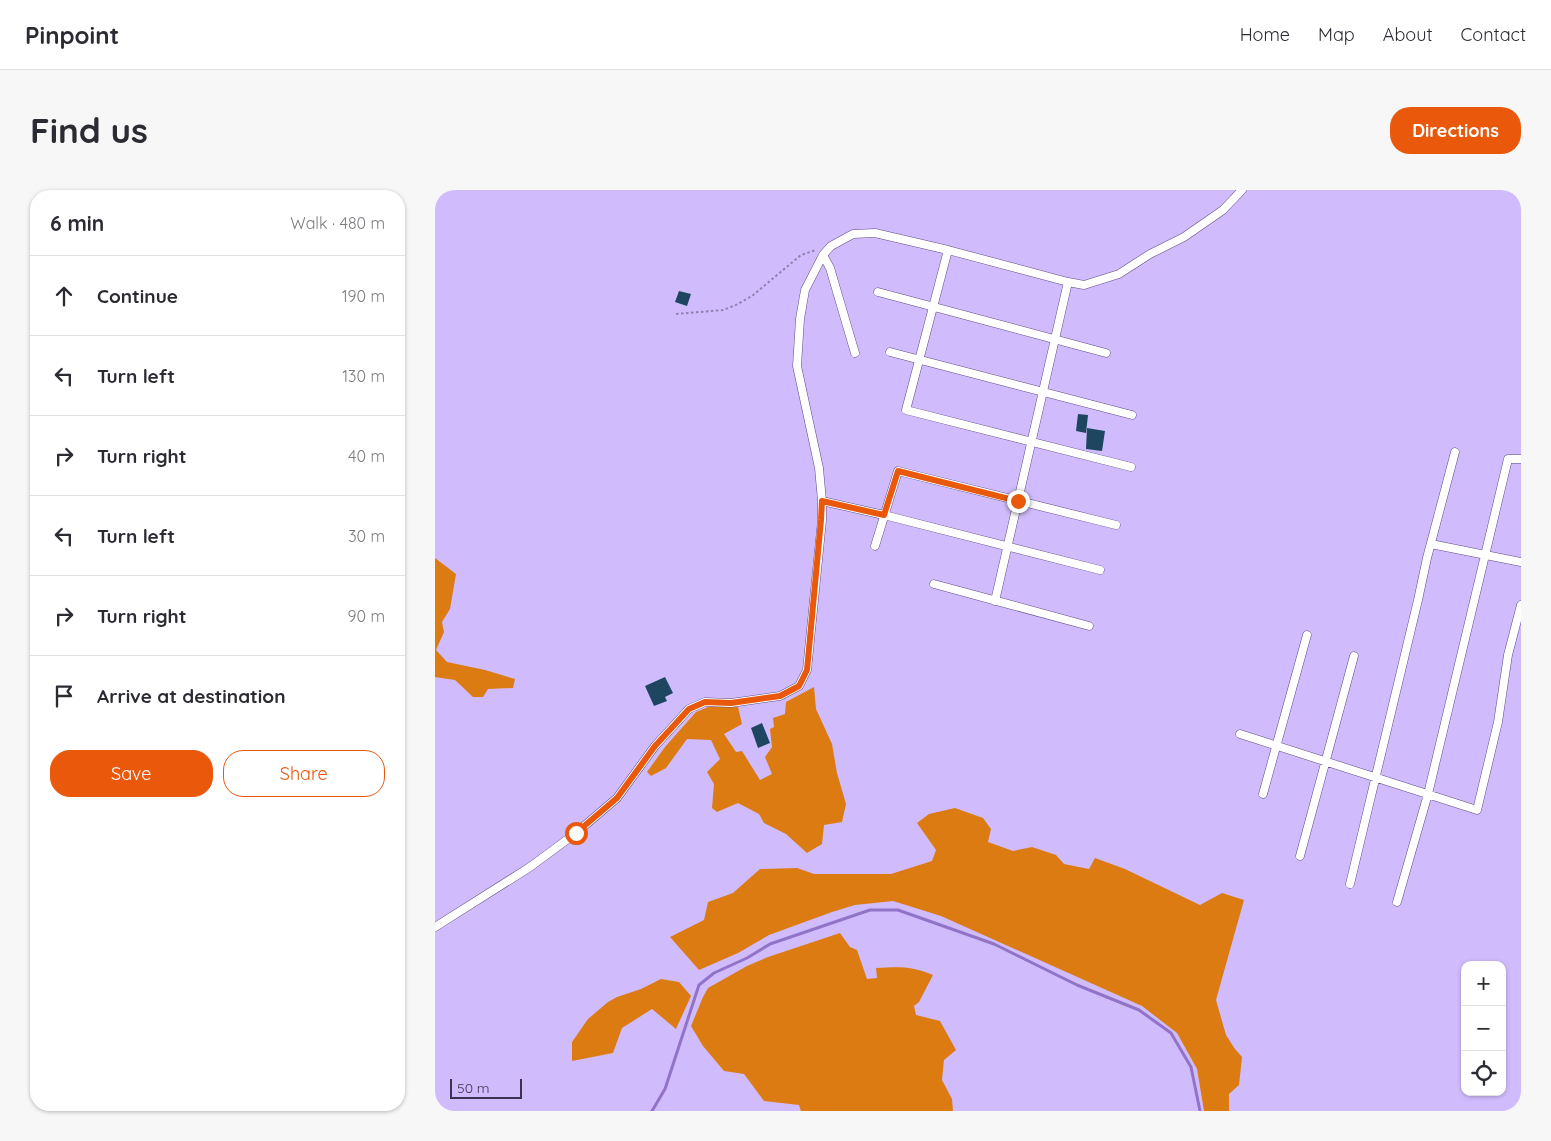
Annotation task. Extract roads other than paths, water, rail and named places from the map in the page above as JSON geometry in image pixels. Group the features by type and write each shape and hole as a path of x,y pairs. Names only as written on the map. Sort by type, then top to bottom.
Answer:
{"street":[{"path":"435,927 530,867 576,833 617,798 655,746 689,709 705,702 731,703 780,696 799,686 807,670 822,501 819,468 797,366 800,319 805,290 823,255 831,246 853,234 875,234 948,250 1084,285 1119,274 1150,254 1184,237 1223,210 1242,190"},
{"path":"948,250 907,410 1131,467"},
{"path":"823,255 830,268 855,353"},
{"path":"995,601 1067,282"},
{"path":"878,292 1106,353"},
{"path":"889,352 1131,415"},
{"path":"1350,884 1431,544 1455,452"},
{"path":"1397,902 1428,794 1508,459 1521,458"},
{"path":"875,546 898,471 1116,525"},
{"path":"822,501 1100,570"},
{"path":"1431,544 1521,562"},
{"path":"934,584 1089,626"},
{"path":"1240,734 1477,810 1498,722 1508,655 1521,605"},
{"path":"1263,794 1307,635"},
{"path":"1300,856 1355,656"}],"waterway":[{"path":"652,1111 665,1089 699,985 714,973 747,958 770,944 870,910 898,910 994,944 1077,985 1139,1010 1171,1033 1191,1067 1200,1111"}]}
